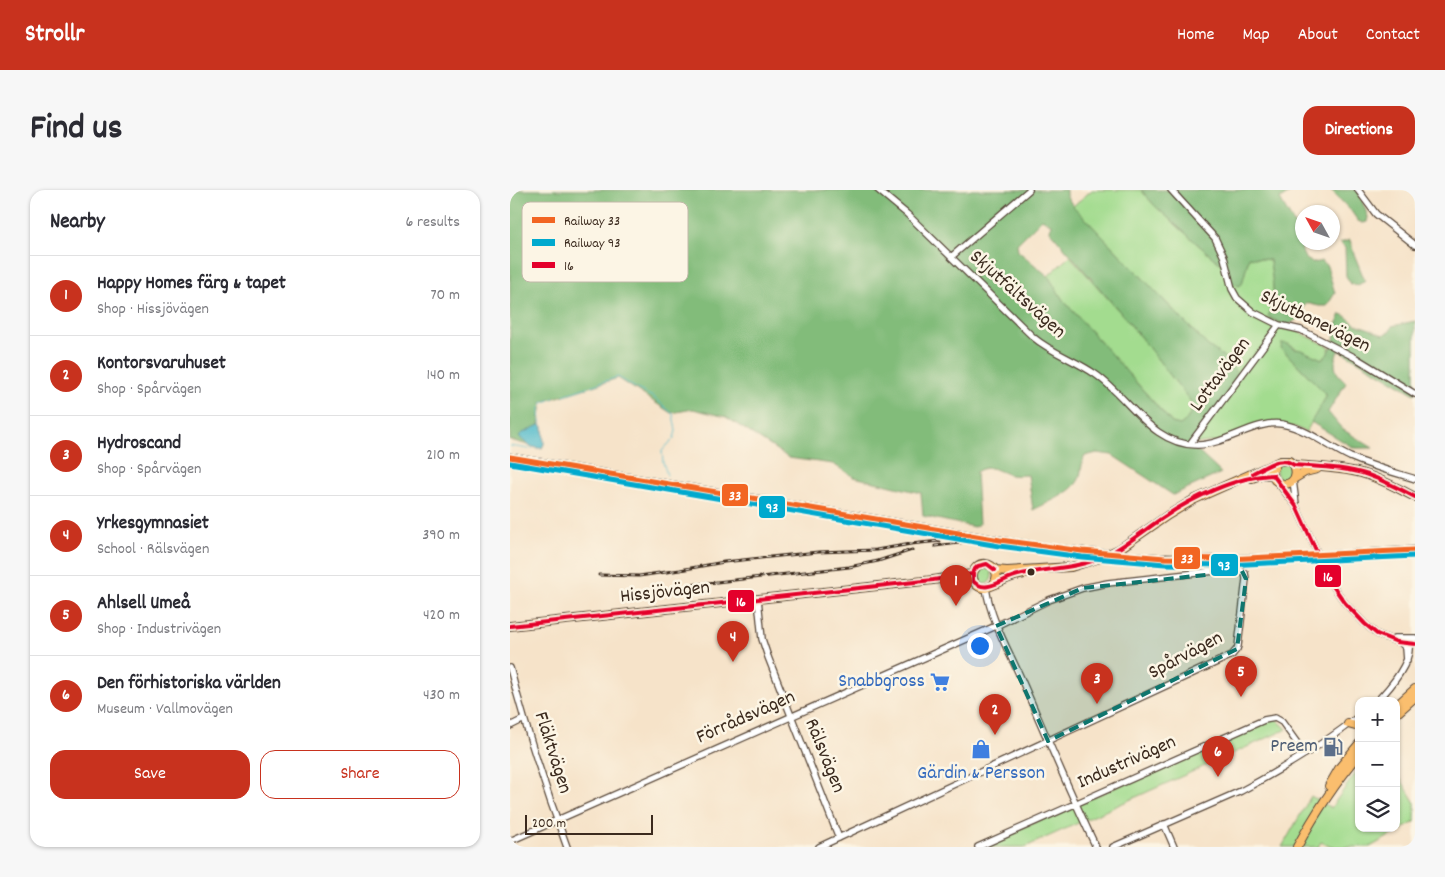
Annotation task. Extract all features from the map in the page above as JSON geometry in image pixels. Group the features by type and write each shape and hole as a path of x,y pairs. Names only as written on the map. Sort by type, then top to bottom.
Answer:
{"main road":[{"path":"995,570 1072,567 1106,555 1134,539 1180,507 1285,460 1294,465 1343,469 1361,473 1415,497"},
{"path":"1276,464 1273,468 1273,475 1278,483 1287,484 1305,472 1324,467"},
{"path":"1294,465 1296,469 1294,479"},
{"path":"1217,489 1261,475 1273,475"},
{"path":"989,587 996,579 995,570 990,565 982,564 972,574 975,584 979,587 989,587 1018,575 1056,568"},
{"name":"Hissjövägen","path":"510,626 758,600 972,574"},
{"path":"1400,702 1415,689"},
{"path":"1400,710 1415,697"},
{"path":"1348,724 1355,726"},
{"path":"1316,813 1323,795 1340,767 1355,749"},
{"path":"1297,847 1316,813 1355,760"}],"street":[{"name":"Skjutfältsvägen","path":"878,190 907,214 1041,344 1094,373 1156,432 1168,439 1179,443 1210,444 1251,429 1269,424 1280,424 1310,433 1349,456 1415,478"},
{"path":"951,257 1029,190"},
{"name":"Skjutbanevägen","path":"1171,190 1215,238 1224,257 1232,288 1237,298 1253,312 1279,325 1301,330 1356,358 1415,394"},
{"path":"1358,190 1376,214 1415,245"},
{"name":"Lottavägen","path":"1190,444 1279,325"},
{"path":"1294,479 1296,506"},
{"path":"1278,483 1296,506 1325,572 1337,593 1365,624 1377,634 1412,645 1408,664 1403,674 1381,697"},
{"name":"Spårvägen","path":"819,847 1235,653 1238,646 1246,576 1242,571 1236,569 1092,586 1074,590 1049,600 996,626"},
{"path":"989,587 996,626 1023,682 1075,804 1096,847"},
{"name":"Rälsvägen","path":"758,600 762,639 768,657 839,838"},
{"name":"Förrådsvägen","path":"510,841 996,626"},
{"name":"Fläktvägen","path":"510,668 556,820 567,847"},
{"name":"Industrivägen","path":"978,847 1270,718 1278,719 1282,722 1305,754"},
{"path":"510,726 524,719"},
{"path":"1113,847 1241,791 1305,754 1355,719"},
{"path":"1164,824 1174,847"}],"highlighted area":[{"path":"1242,571 1246,579 1237,649 1048,741 996,626 1083,588"}],"green space":[{"path":"510,190 1066,190 1066,195 1073,206 1208,346 1223,356 1240,377 1190,444 1221,473 1173,495 1112,455 1097,453 1085,456 1079,479 1071,489 1033,510 1028,475 1011,475 985,468 976,472 979,524 974,527 923,516 921,493 854,477 833,464 789,458 726,417 693,409 671,413 618,378 542,402 536,447 510,440","holes":["1042,219 1051,224 1050,231 1127,320 1192,403 1189,415 1180,425 1172,423 1063,300 1048,276 1018,251 1017,244"]},
{"path":"1092,190 1141,190 1155,206 1227,268 1242,284 1249,257 1270,260 1273,296 1268,317 1330,347 1327,356 1322,359 1300,351 1288,344 1281,348 1326,394 1306,432 1295,427 1269,424 1222,441 1190,444 1223,357 1208,346 1073,206"},
{"path":"1141,190 1294,190 1280,199 1295,226 1295,250 1302,250 1303,254 1310,261 1321,261 1327,266 1335,293 1327,306 1306,303 1297,319 1288,326 1268,317 1273,296 1270,260 1249,257 1242,284 1239,286 1230,282 1227,268 1155,206"},
{"path":"1331,190 1358,190 1368,217 1367,222 1358,221"},
{"path":"1350,240 1365,281 1358,285 1351,284 1346,276 1345,248 1340,243"},
{"path":"1070,256 1127,320 1192,403 1189,415 1180,425 1172,423 1063,300 1048,276"},
{"path":"1341,314 1355,324 1383,335 1391,330 1392,326 1415,321 1415,394 1339,350 1336,355 1336,371 1346,383 1328,412 1342,429 1373,448 1354,448 1311,422 1326,394 1281,348 1282,343 1288,344 1295,349 1322,359 1330,350"},
{"path":"1284,463 1290,465 1292,471 1290,477 1284,479 1278,477 1276,471 1278,465"},
{"path":"984,568 992,576 984,584 976,576"},
{"path":"1275,718 1287,729 1025,847 978,847"},
{"path":"1355,774 1355,832 1397,832 1370,847 1331,847 1321,842 1318,847 1282,847 1311,796 1331,808"},
{"path":"1400,778 1415,803 1415,822 1400,830"}],"water":[{"path":"541,424 543,427 544,444 542,448 535,448 529,445 519,436 521,434"}],"waterway":[{"path":"564,395 618,377 653,397 673,414 676,431 674,438 662,451 667,475"},
{"path":"541,424 540,408 543,403 554,398"},
{"path":"510,446 532,448"}],"railway":[{"path":"510,454 1000,537 1083,548 1167,555 1229,556 1415,547"},
{"path":"599,575 639,576 724,562 818,552 876,550 940,541"},
{"path":"935,546 967,542"},
{"path":"1029,549 1069,556"},
{"path":"690,585 849,567 878,561 912,550"}],"rail line":[{"name":"33","path":"510,457 1000,540 1082,551 1165,558 1227,559 1415,550"},
{"name":"93","path":"510,463 999,546 1082,557 1165,564 1227,565 1415,556"}],"transit line":[{"name":"16","path":"1253,473 1268,465 1284,461 1294,465"},
{"name":"16","path":"1294,465 1359,472 1415,497"},
{"name":"16","path":"1273,475 1296,506 1331,583 1345,603 1377,634 1397,642 1415,644"},
{"name":"16","path":"995,570 987,564 978,566 973,571 973,581 978,585 989,586 1018,575 1093,561 1118,549 1173,511 1199,497 1244,479 1273,475"},
{"name":"16","path":"510,626 933,580 972,574"}],"place":[{"name":"Happy Homes färg & tapet","path":"956,606"},
{"name":"Yrkesgymnasiet","path":"733,662"},
{"name":"Snabbgross","path":"940,682"},
{"name":"Ahlsell Umeå","path":"1241,697"},
{"name":"Hydroscand","path":"1097,704"},
{"name":"Kontorsvaruhuset","path":"995,735"},
{"name":"Preem","path":"1333,747"},
{"name":"Gärdin & Persson","path":"981,749"},
{"name":"Den förhistoriska världen","path":"1218,777"}]}
